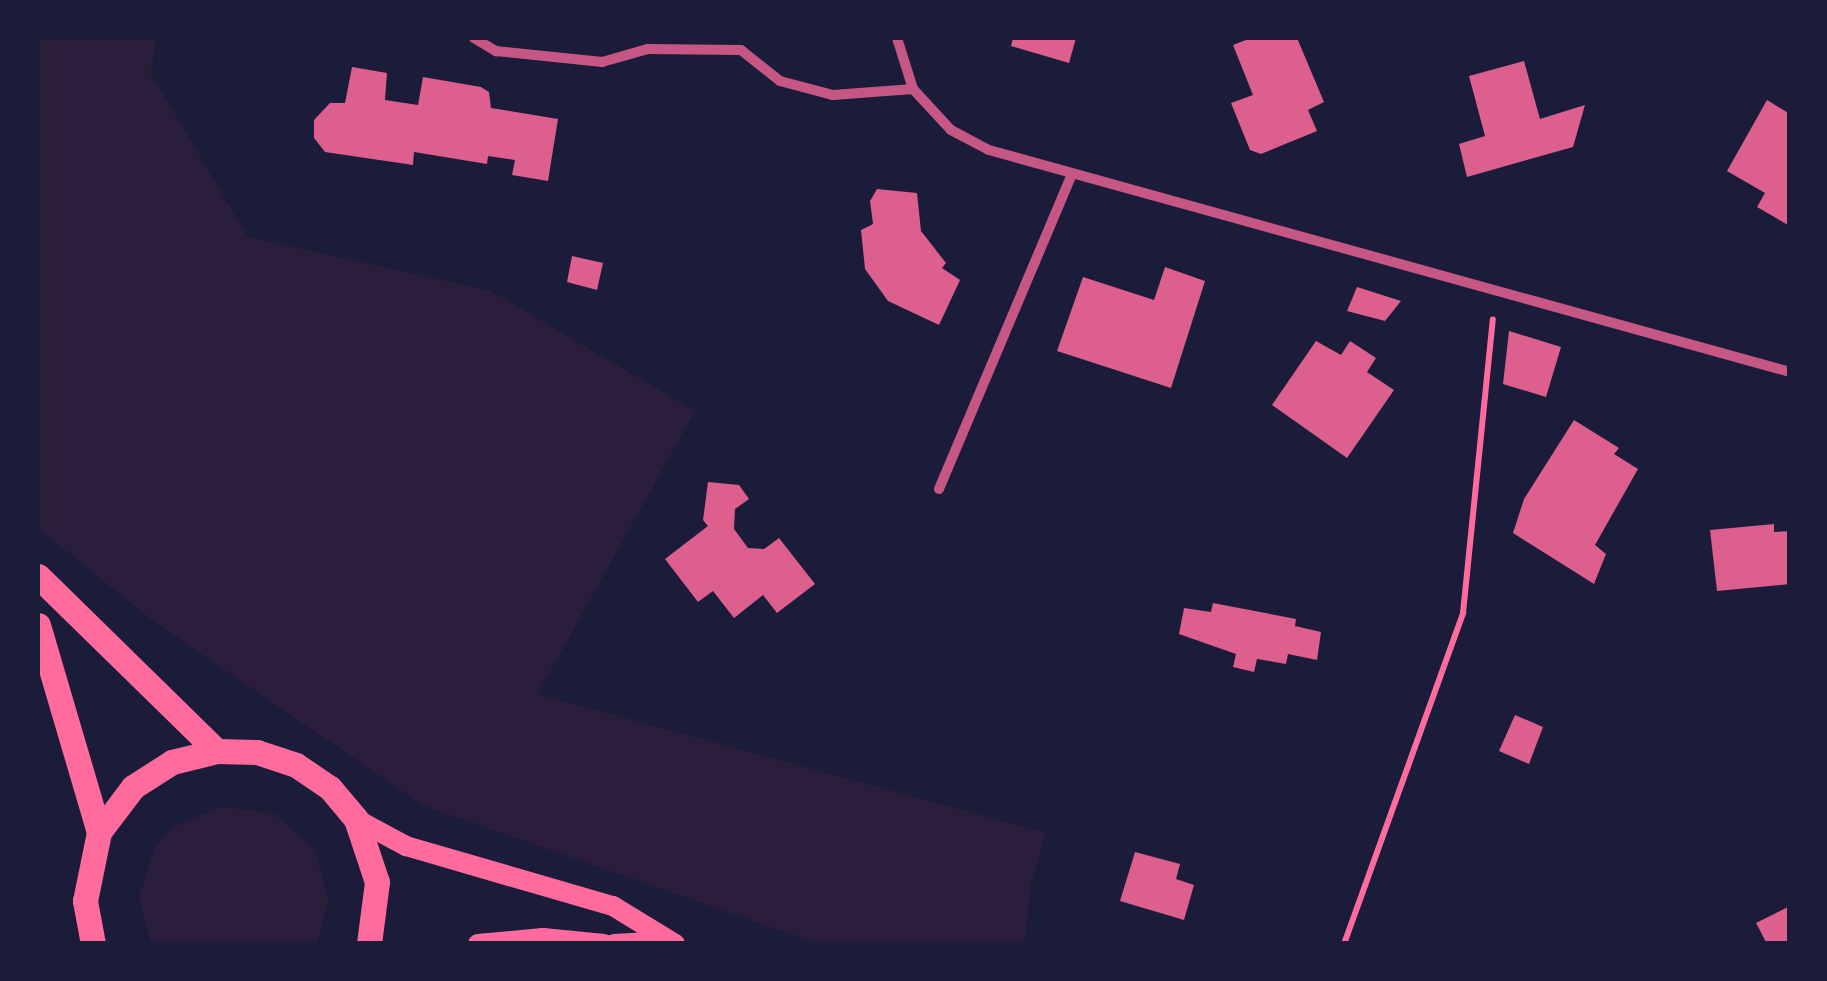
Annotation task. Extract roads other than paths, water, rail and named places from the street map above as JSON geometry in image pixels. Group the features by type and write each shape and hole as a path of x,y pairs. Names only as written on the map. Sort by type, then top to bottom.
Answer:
{"main road":[{"path":"38,576 217,751"},
{"path":"38,624 99,832"},
{"path":"93,944 85,901 99,832 133,788 172,762 217,751 258,752 296,765 330,788 356,819 377,882 369,944"},
{"path":"356,819 406,846 613,906 672,942"},
{"path":"614,944 672,942"},
{"path":"478,944 604,944"}],"street":[{"path":"474,38 496,51 602,62 648,49 740,50 780,81 833,95 913,89"},
{"path":"896,38 913,89 952,130 989,150 1071,176 1790,372"},
{"path":"939,489 1071,176"}]}
